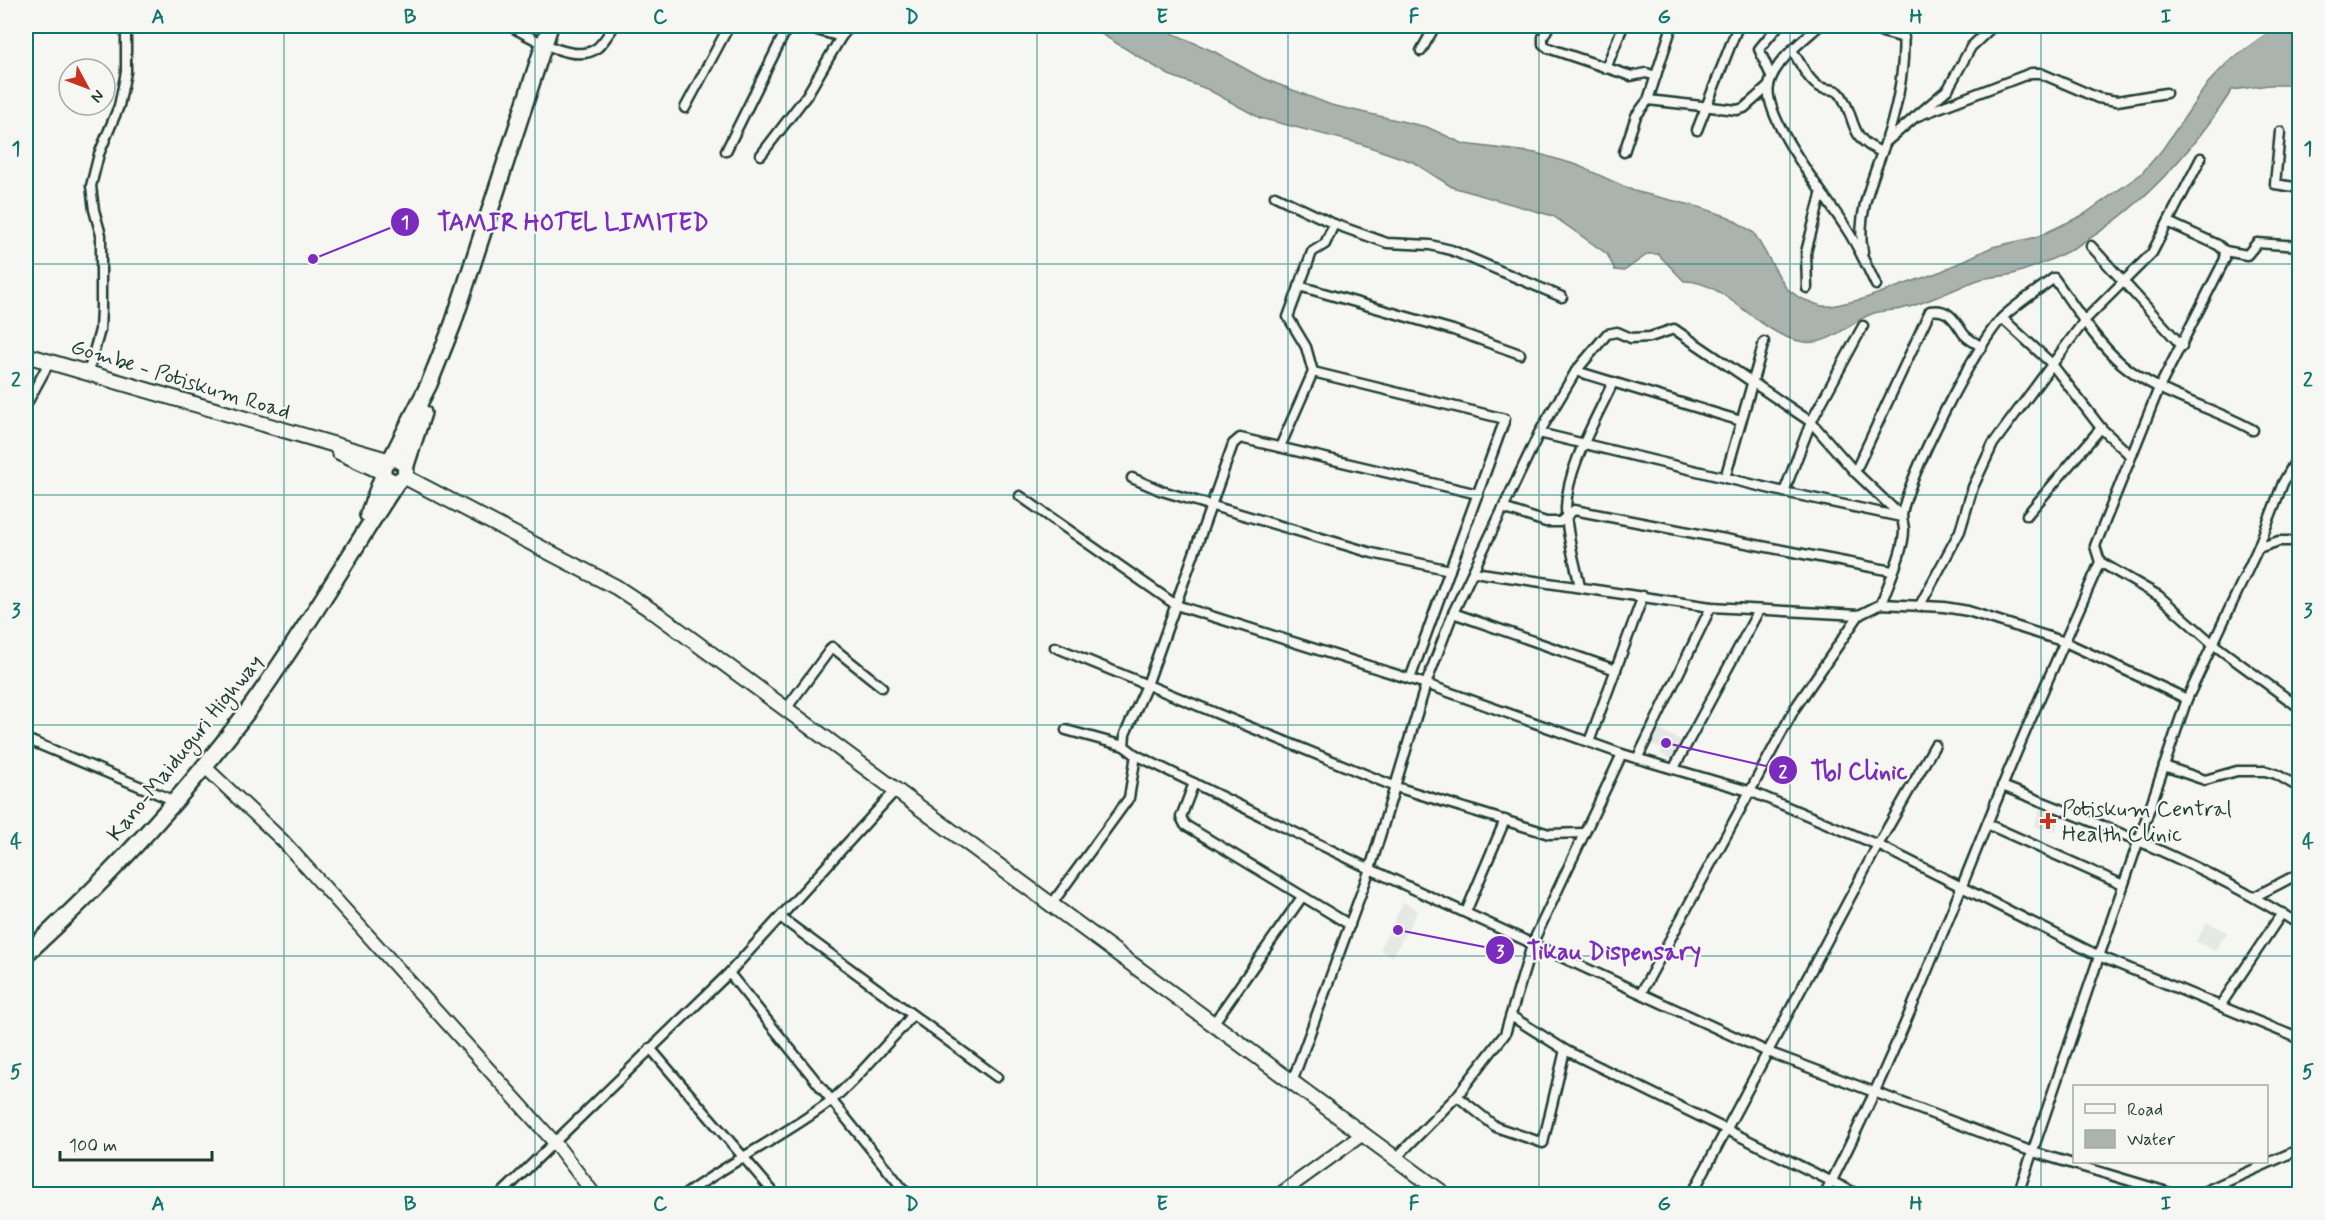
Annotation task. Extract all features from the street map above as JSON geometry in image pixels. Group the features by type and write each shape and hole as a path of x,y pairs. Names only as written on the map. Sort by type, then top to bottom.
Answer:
{"highway":[{"name":"Kano-Maiduguri Highway","path":"26,954 115,868 175,801 250,708 330,590 393,470 429,384 476,256 550,26"}],"main road":[{"name":"Gombe - Potiskum Road","path":"26,355 325,443 393,470 616,587 786,709 1444,1194"}],"street":[{"path":"88,373 100,330 101,309 101,234 94,210 91,186 99,154 119,106 126,72 126,26"},
{"path":"510,26 544,45 581,54 596,49 614,26"},
{"path":"685,108 729,26"},
{"path":"726,151 788,26"},
{"path":"804,26 841,37"},
{"path":"761,155 807,95 841,37 850,26"},
{"path":"1421,51 1435,26"},
{"path":"1549,26 1543,37 1543,44 1548,48 1631,76 1646,73 1656,76"},
{"path":"1606,68 1623,26"},
{"path":"1624,152 1636,116 1648,100 1672,26"},
{"path":"1697,130 1738,26"},
{"path":"1771,76 1759,49 1779,26"},
{"path":"1819,26 1792,50 1771,76 1769,86 1774,115 1821,195 1847,229 1876,285"},
{"path":"1861,26 1904,38"},
{"path":"1865,261 1860,222 1886,142 1902,70 1903,26"},
{"path":"1886,142 1948,89 1971,47 1993,26"},
{"path":"1792,50 1813,82 1822,89 1834,89 1840,93 1854,133 1870,148 1882,152"},
{"path":"1915,117 2031,73 2040,73 2098,98 2117,101 2166,93"},
{"path":"1648,100 1737,110 1744,108 1769,86"},
{"path":"2280,132 2275,184 2282,188 2300,189"},
{"path":"1919,607 1960,531 1972,487 1985,459 2051,363 2085,320 2152,254 2170,223 2201,158"},
{"path":"1807,288 1806,252 1821,195"},
{"path":"1275,196 1334,224 1387,243 1430,245 1451,250 1562,297"},
{"path":"2170,223 2225,250 2247,255 2258,243 2300,246"},
{"path":"1280,447 1313,372 1306,347 1288,317 1312,252 1325,244 1334,224"},
{"path":"2091,246 2182,346"},
{"path":"2225,250 2225,259 2159,388 2094,546 2100,562 2159,596 2212,644 2300,708"},
{"path":"1881,604 1904,530 1902,517 1940,421 1982,347 2002,318 2054,278 2085,320 2123,365 2159,388 2232,418 2253,430"},
{"path":"1299,286 1460,332 1520,354"},
{"path":"1855,472 1930,311 1937,310 1949,314 1959,324 1963,333 1982,347"},
{"path":"2002,318 2051,363 2101,428 2131,456"},
{"path":"1784,492 1811,422 1863,326"},
{"path":"1292,1082 1370,869 1426,684 1453,613 1539,433 1576,371 1607,334 1617,332 1631,338 1650,337 1674,329 1811,422 1855,472 1902,517"},
{"path":"1725,478 1764,342"},
{"path":"26,405 50,361"},
{"path":"1576,371 1741,421"},
{"path":"1313,372 1505,419 1410,679"},
{"path":"1580,586 1567,516 1570,473 1613,382"},
{"path":"2027,515 2101,428"},
{"path":"1539,433 1784,492 1902,517"},
{"path":"1124,746 1125,734 1147,685 1233,444 1240,438 1478,494"},
{"path":"2018,1194 2187,699 2258,548 2283,483 2300,453"},
{"path":"1131,478 1212,506 1372,553 1450,570"},
{"path":"1020,496 1176,605 1426,684 1622,754 1752,792 1878,845 2099,956 2300,1039"},
{"path":"1503,508 1546,522 1560,522 1574,510 1892,571"},
{"path":"2258,548 2279,541 2300,541"},
{"path":"1825,1194 1874,1093 1962,887 2002,786 2100,562"},
{"path":"1474,572 1580,586 1711,608 1859,615"},
{"path":"1589,742 1643,596"},
{"path":"1641,993 1752,792 1795,708 1859,615 1881,604 1968,611 2065,642 2187,699"},
{"path":"1638,757 1711,608"},
{"path":"1674,768 1759,610"},
{"path":"1453,613 1616,670"},
{"path":"786,709 832,647 882,687"},
{"path":"1055,647 1395,787 1549,834 1583,833"},
{"path":"1066,730 1124,746 1136,755 1370,869 1768,1052 2033,1152 2174,1194"},
{"path":"26,739 175,801"},
{"path":"1692,1194 1878,845 1935,745"},
{"path":"1396,1158 1457,1096 1505,1034 1533,942 1622,754"},
{"path":"1051,905 1129,798 1136,755"},
{"path":"204,766 283,841 555,1143 594,1194"},
{"path":"2163,766 2205,780 2238,771 2265,771 2276,774 2300,788"},
{"path":"1194,783 1182,817 1185,825 1350,925"},
{"path":"2002,786 2138,838 2256,896 2300,925"},
{"path":"501,1194 729,973 895,791"},
{"path":"1466,912 1505,820"},
{"path":"1988,824 2123,885"},
{"path":"2256,896 2300,873"},
{"path":"1213,1024 1302,897"},
{"path":"2220,1006 2282,913"},
{"path":"780,917 997,1077"},
{"path":"729,973 907,1194"},
{"path":"686,1194 725,1166 745,1158 830,1101 912,1015"},
{"path":"1511,1016 1564,1050 1857,1194"},
{"path":"650,1048 775,1194"},
{"path":"1457,1096 1496,1127 1543,1143 1564,1050"},
{"path":"1280,1194 1363,1134"},
{"path":"2199,1194 2300,1149"}],"shaded area":[{"path":"1656,728 1682,741 1673,759 1660,754 1663,749 1650,744"},
{"name":"Potiskum Central Health Clinic","path":"2040,809 2061,816 2055,832 2034,826"},
{"path":"1403,902 1418,910 1393,956 1380,950"},
{"path":"2207,922 2227,932 2215,951 2196,941"}],"water":[{"path":"1088,26 1156,26 1215,52 1262,78 1331,105 1427,127 1464,144 1536,153 1577,165 1634,191 1729,217 1754,233 1786,288 1800,298 1821,306 1832,306 1863,299 1942,271 1992,247 2037,237 2083,215 2141,174 2162,150 2208,83 2228,62 2274,29 2299,28 2300,85 2269,85 2232,90 2212,119 2165,176 2139,201 2080,245 2013,274 1982,279 1914,305 1874,313 1832,337 1804,342 1788,338 1772,330 1714,289 1699,283 1684,281 1658,254 1648,254 1624,271 1615,270 1607,254 1553,216 1452,187 1413,162 1361,144 1260,118 1207,89 1169,75"}],"place":[{"name":"TAMIR HOTEL LIMITED","path":"313,259"},
{"name":"Tbl Clinic","path":"1666,743"},
{"name":"Potiskum Central Health Clinic","path":"2048,821"},
{"name":"Tikau Dispensary","path":"1398,930"}]}
